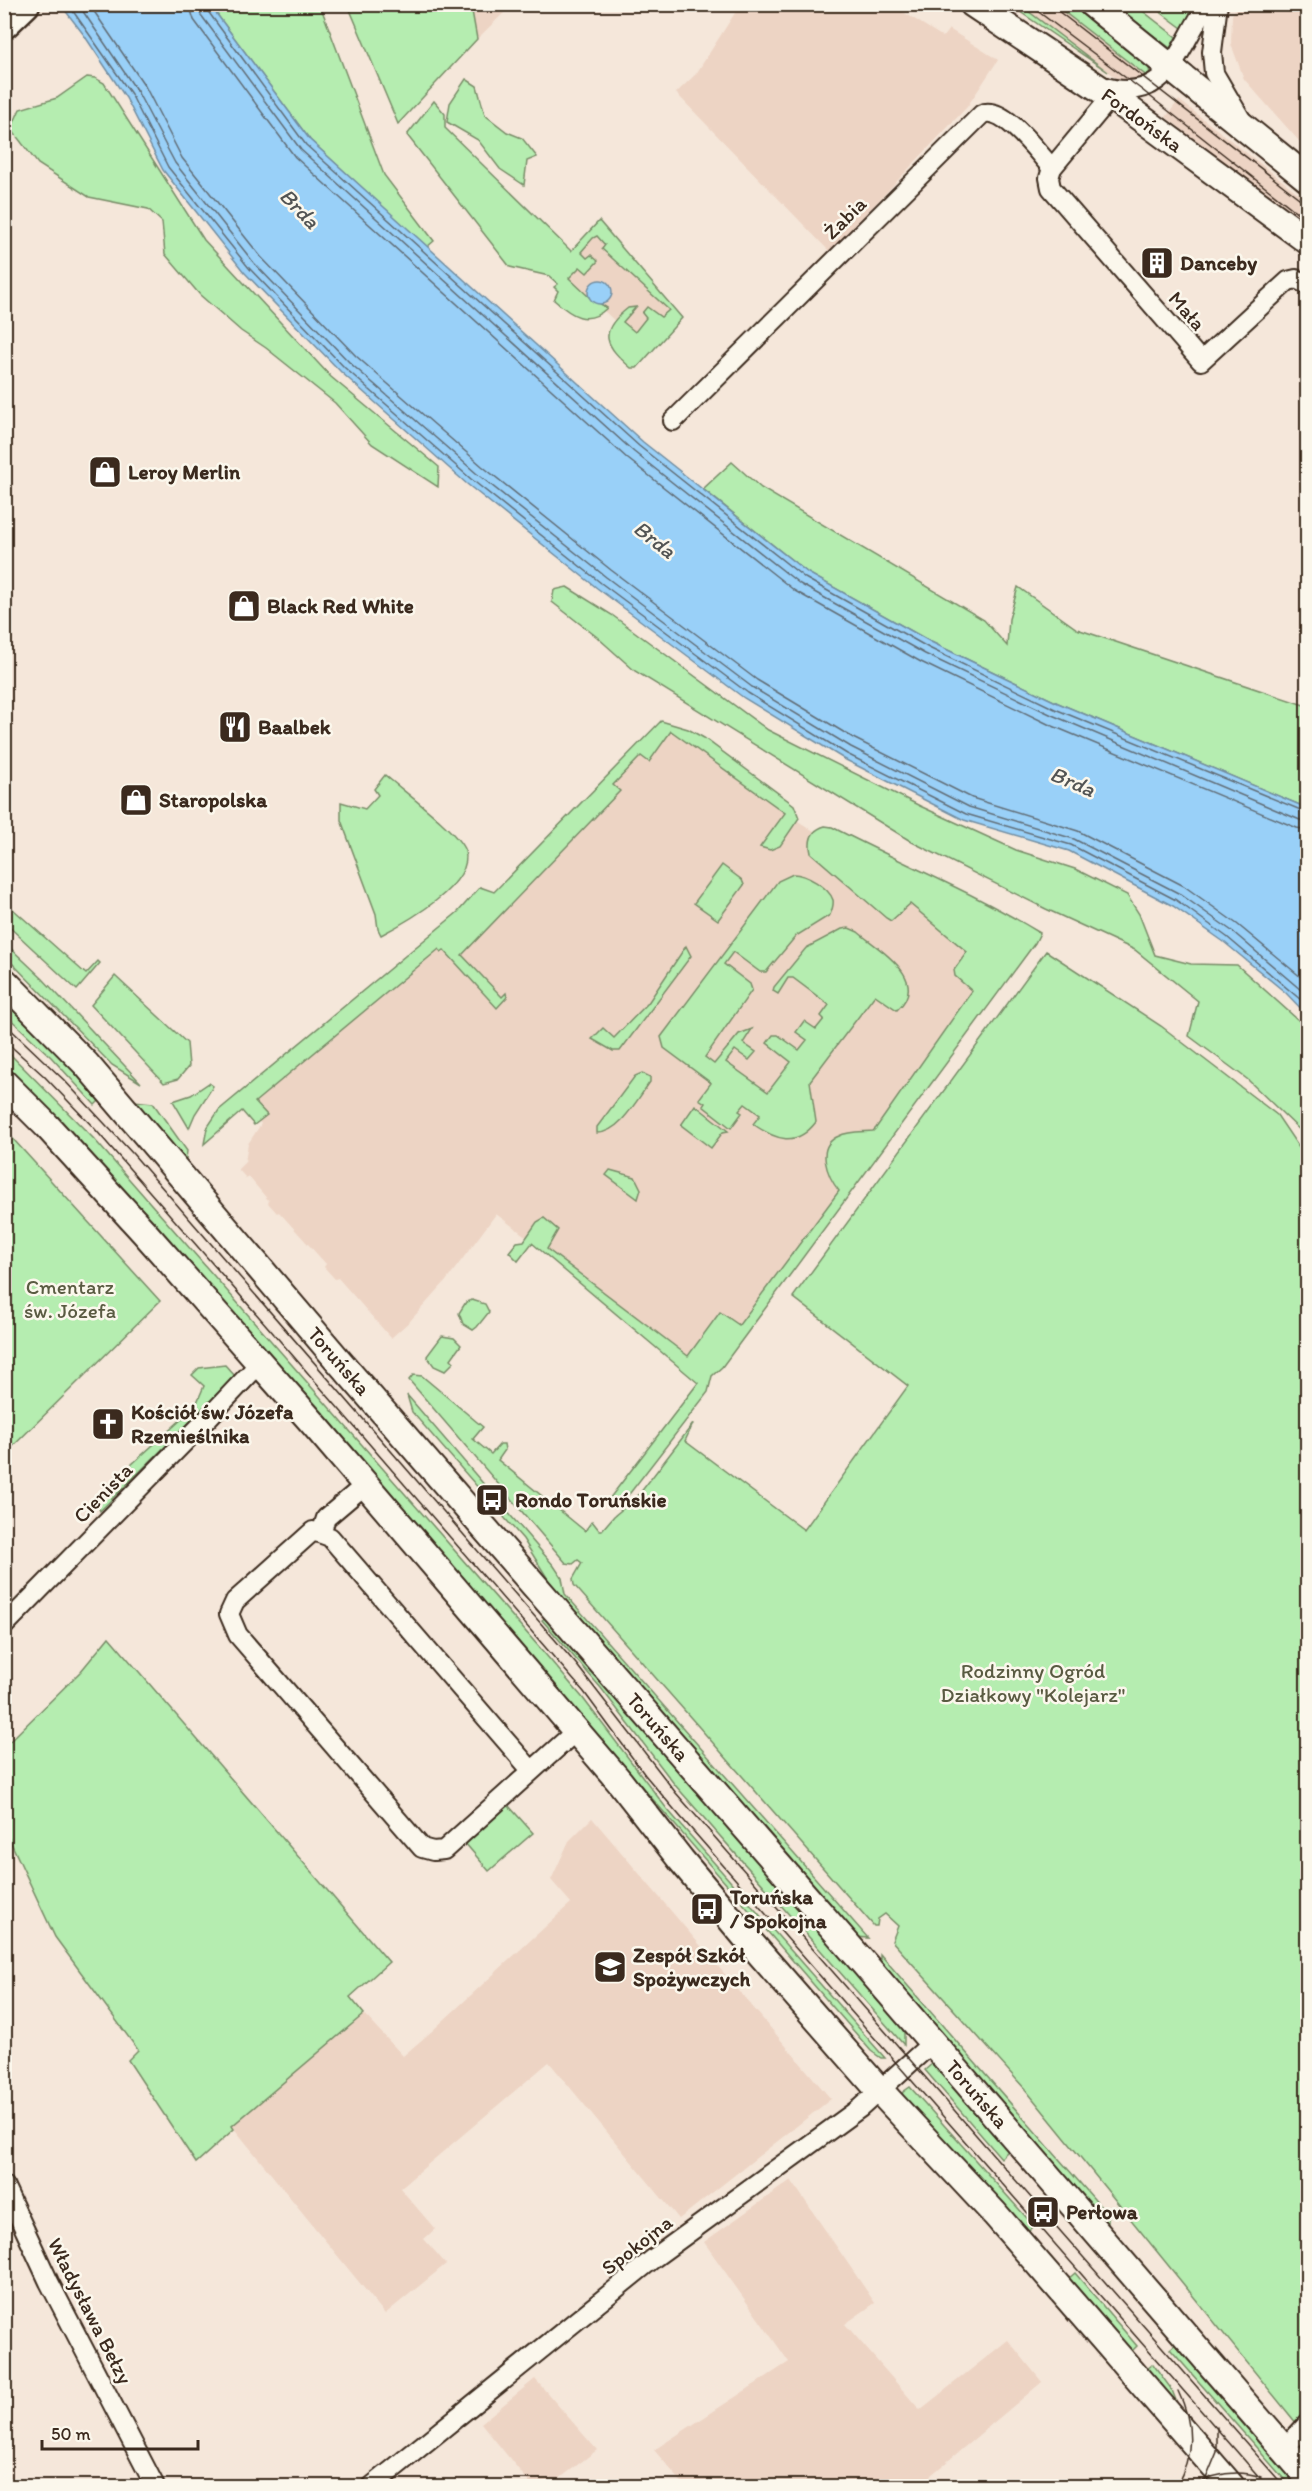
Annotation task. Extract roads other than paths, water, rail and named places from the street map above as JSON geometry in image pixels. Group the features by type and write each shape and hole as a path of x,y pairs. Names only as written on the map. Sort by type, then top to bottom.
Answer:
{"main road":[{"path":"4,24 25,4"},
{"name":"Fordońska","path":"973,4 1102,90 1308,241"},
{"path":"1092,4 1308,178"},
{"name":"Toruńska","path":"4,981 86,1064 337,1359 1308,2477"},
{"path":"4,1083 144,1232 576,1731 742,1933 880,2091 995,2214 1231,2487"}],"street":[{"path":"1052,168 1102,90 1121,92 1142,90 1154,84 1170,68 1208,4"},
{"path":"1218,4 1212,52 1214,73 1246,128 1260,140"},
{"name":"Żabia","path":"673,422 982,114 988,111 1003,116 1052,168"},
{"name":"Mała","path":"1052,168 1049,178 1051,188 1201,361 1288,281 1296,279 1308,285"},
{"name":"Cienista","path":"4,1626 259,1364"},
{"path":"321,1533 326,1518 365,1485"},
{"path":"531,1770 330,1538 313,1531 235,1601 229,1614 238,1635 422,1848 433,1851 444,1850 576,1731"},
{"name":"Spokojna","path":"372,2487 654,2258 880,2091 932,2043"},
{"name":"Władysława Bełzy","path":"4,2186 48,2282 155,2487"},
{"path":"1284,2449 1308,2423"}],"water":[{"name":"Brda","path":"61,5 210,5 310,140 643,442 808,573 931,642 1058,703 1307,808 1307,1015 1286,993 1224,942 1173,906 1069,851 964,820 844,759 744,698 597,588 467,484 341,372 244,272 163,170 126,98"},
{"path":"600,280 605,281 611,287 611,297 605,303 600,304 595,303 589,297 588,292 589,287 595,281"}],"tram line":[{"path":"1028,4 1142,90 1308,221"},
{"path":"1049,4 1308,205"},
{"path":"4,1023 64,1080 133,1154 576,1664 676,1793 1284,2486"},
{"path":"4,1040 44,1076 94,1128 584,1692 645,1775 679,1815 1267,2486"},
{"path":"1176,2486 1186,2463 1190,2439 1187,2415 1178,2391"},
{"path":"1203,2486 1217,2452 1217,2427"},
{"path":"1192,2486 1208,2478 1225,2474 1243,2473 1261,2477"}],"place":[{"name":"Danceby","path":"1157,263"},
{"name":"Leroy Merlin","path":"105,472"},
{"name":"Black Red White","path":"244,606"},
{"name":"Baalbek","path":"235,727"},
{"name":"Staropolska","path":"136,800"},
{"name":"Kościół św. Józefa Rzemieślnika","path":"108,1424"},
{"name":"Rondo Toruńskie","path":"492,1500"},
{"name":"Toruńska / Spokojna","path":"707,1909"},
{"name":"Zespół Szkół Spożywczych","path":"610,1967"},
{"name":"Perłowa","path":"1043,2212"}],"park label":[{"name":"Cmentarz św. Józefa","path":"70,1299"},
{"name":"Rodzinny Ogród Działkowy \"Kolejarz\"","path":"1033,1683"}]}
